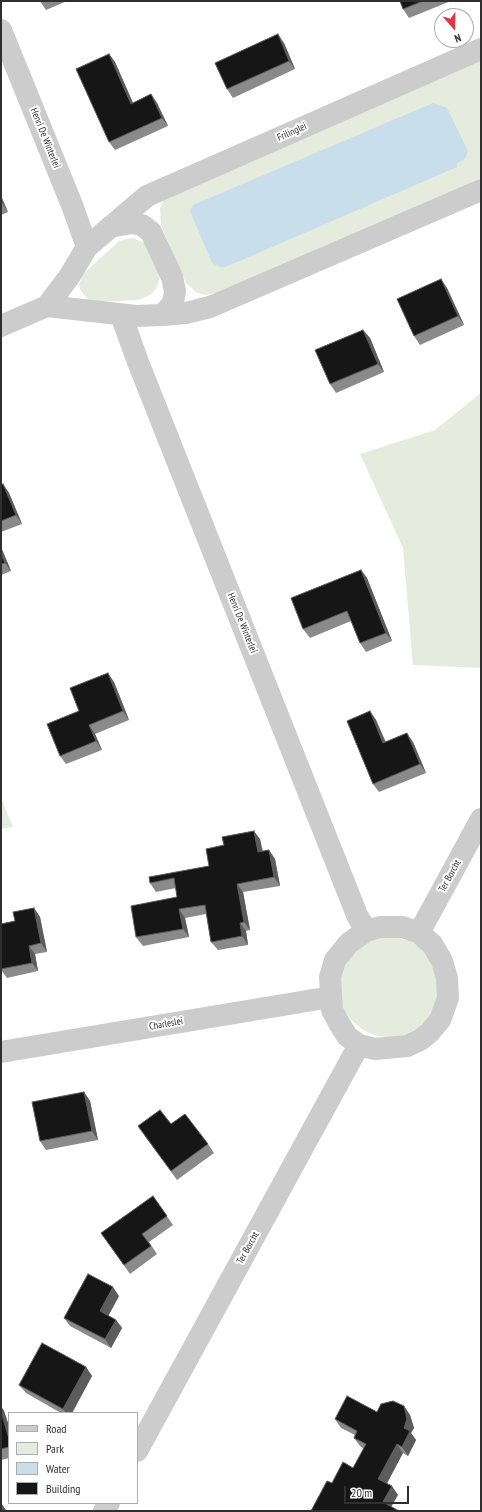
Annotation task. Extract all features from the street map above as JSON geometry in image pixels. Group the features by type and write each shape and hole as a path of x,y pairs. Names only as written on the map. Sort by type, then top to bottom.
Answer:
{"street":[{"name":"Henri De Winterlei","path":"1,30 72,205 87,248"},
{"name":"Frilinglei","path":"1,326 47,306 69,277 87,248 147,196 481,49"},
{"path":"47,306 121,315 163,315 186,313 210,307 481,190"},
{"path":"110,227 132,223 142,225 151,232 172,278 175,291 172,303 163,315"},
{"name":"Henri De Winterlei","path":"121,315 138,362 357,915 366,931"},
{"name":"Ter Borcht","path":"419,933 481,820"},
{"path":"380,926 403,927 419,933 432,944 442,961 447,978 448,998 440,1020 420,1040 407,1046 375,1049 359,1045 347,1036 338,1023 332,1010 330,977 335,960 348,943 366,931 380,926"},
{"name":"Charleslei","path":"1,1052 331,997"},
{"name":"Ter Borcht","path":"138,1449 359,1045"}],"green space":[{"path":"481,58 481,178 215,293 205,295 196,292 186,283 161,226 160,208 164,198"},
{"path":"132,238 143,242 146,245 160,274 156,289 150,295 138,300 97,302 88,299 80,289 79,285 83,274 119,241"},
{"path":"481,393 481,668 413,665 403,548 360,454 435,430"},
{"path":"1,798 13,827 1,829"},
{"path":"389,937 399,938 417,945 431,959 438,977 438,997 431,1015 417,1029 399,1036 389,1037 379,1036 361,1029 347,1015 340,997 339,987 340,977 347,959 361,945 379,938"}],"water":[{"path":"433,103 447,108 468,151 466,157 457,163 457,167 222,268 212,263 190,211 193,205"}],"building":[{"path":"400,1 423,1 403,9"},
{"path":"278,34 289,61 227,89 215,63"},
{"path":"109,54 131,104 151,94 162,118 109,142 76,69"},
{"path":"441,279 458,316 414,336 397,299"},
{"path":"363,330 378,364 330,384 315,350"},
{"path":"3,484 16,515 1,521 1,485"},
{"path":"1,554 5,563 1,564"},
{"path":"361,570 386,633 360,643 347,611 303,629 291,598"},
{"path":"108,673 123,711 89,725 96,741 60,756 47,724 79,711 70,688"},
{"path":"370,711 383,743 407,733 420,764 373,784 347,721"},
{"path":"254,831 258,852 269,850 274,877 237,884 244,922 240,923 242,936 211,942 205,905 179,909 183,929 136,937 131,906 177,897 174,878 150,883 149,877 209,866 206,849 224,845 222,837"},
{"path":"34,908 41,943 29,946 32,963 1,969 1,924 15,921 13,912"},
{"path":"84,1092 92,1131 40,1141 32,1102"},
{"path":"160,1110 171,1124 185,1114 208,1144 171,1171 138,1126"},
{"path":"153,1196 167,1216 142,1234 151,1246 124,1265 101,1233"},
{"path":"88,1274 113,1287 100,1311 116,1320 105,1339 64,1318"},
{"path":"42,1343 86,1367 63,1409 19,1385"},
{"path":"347,1396 377,1412 381,1404 393,1401 404,1406 407,1419 404,1428 410,1431 402,1447 397,1444 378,1479 392,1486 383,1502 399,1511 311,1511 327,1481 332,1483 343,1462 353,1468 366,1444 354,1438 357,1431 335,1419"},
{"path":"1,1411 8,1436 8,1447 1,1449"}]}
